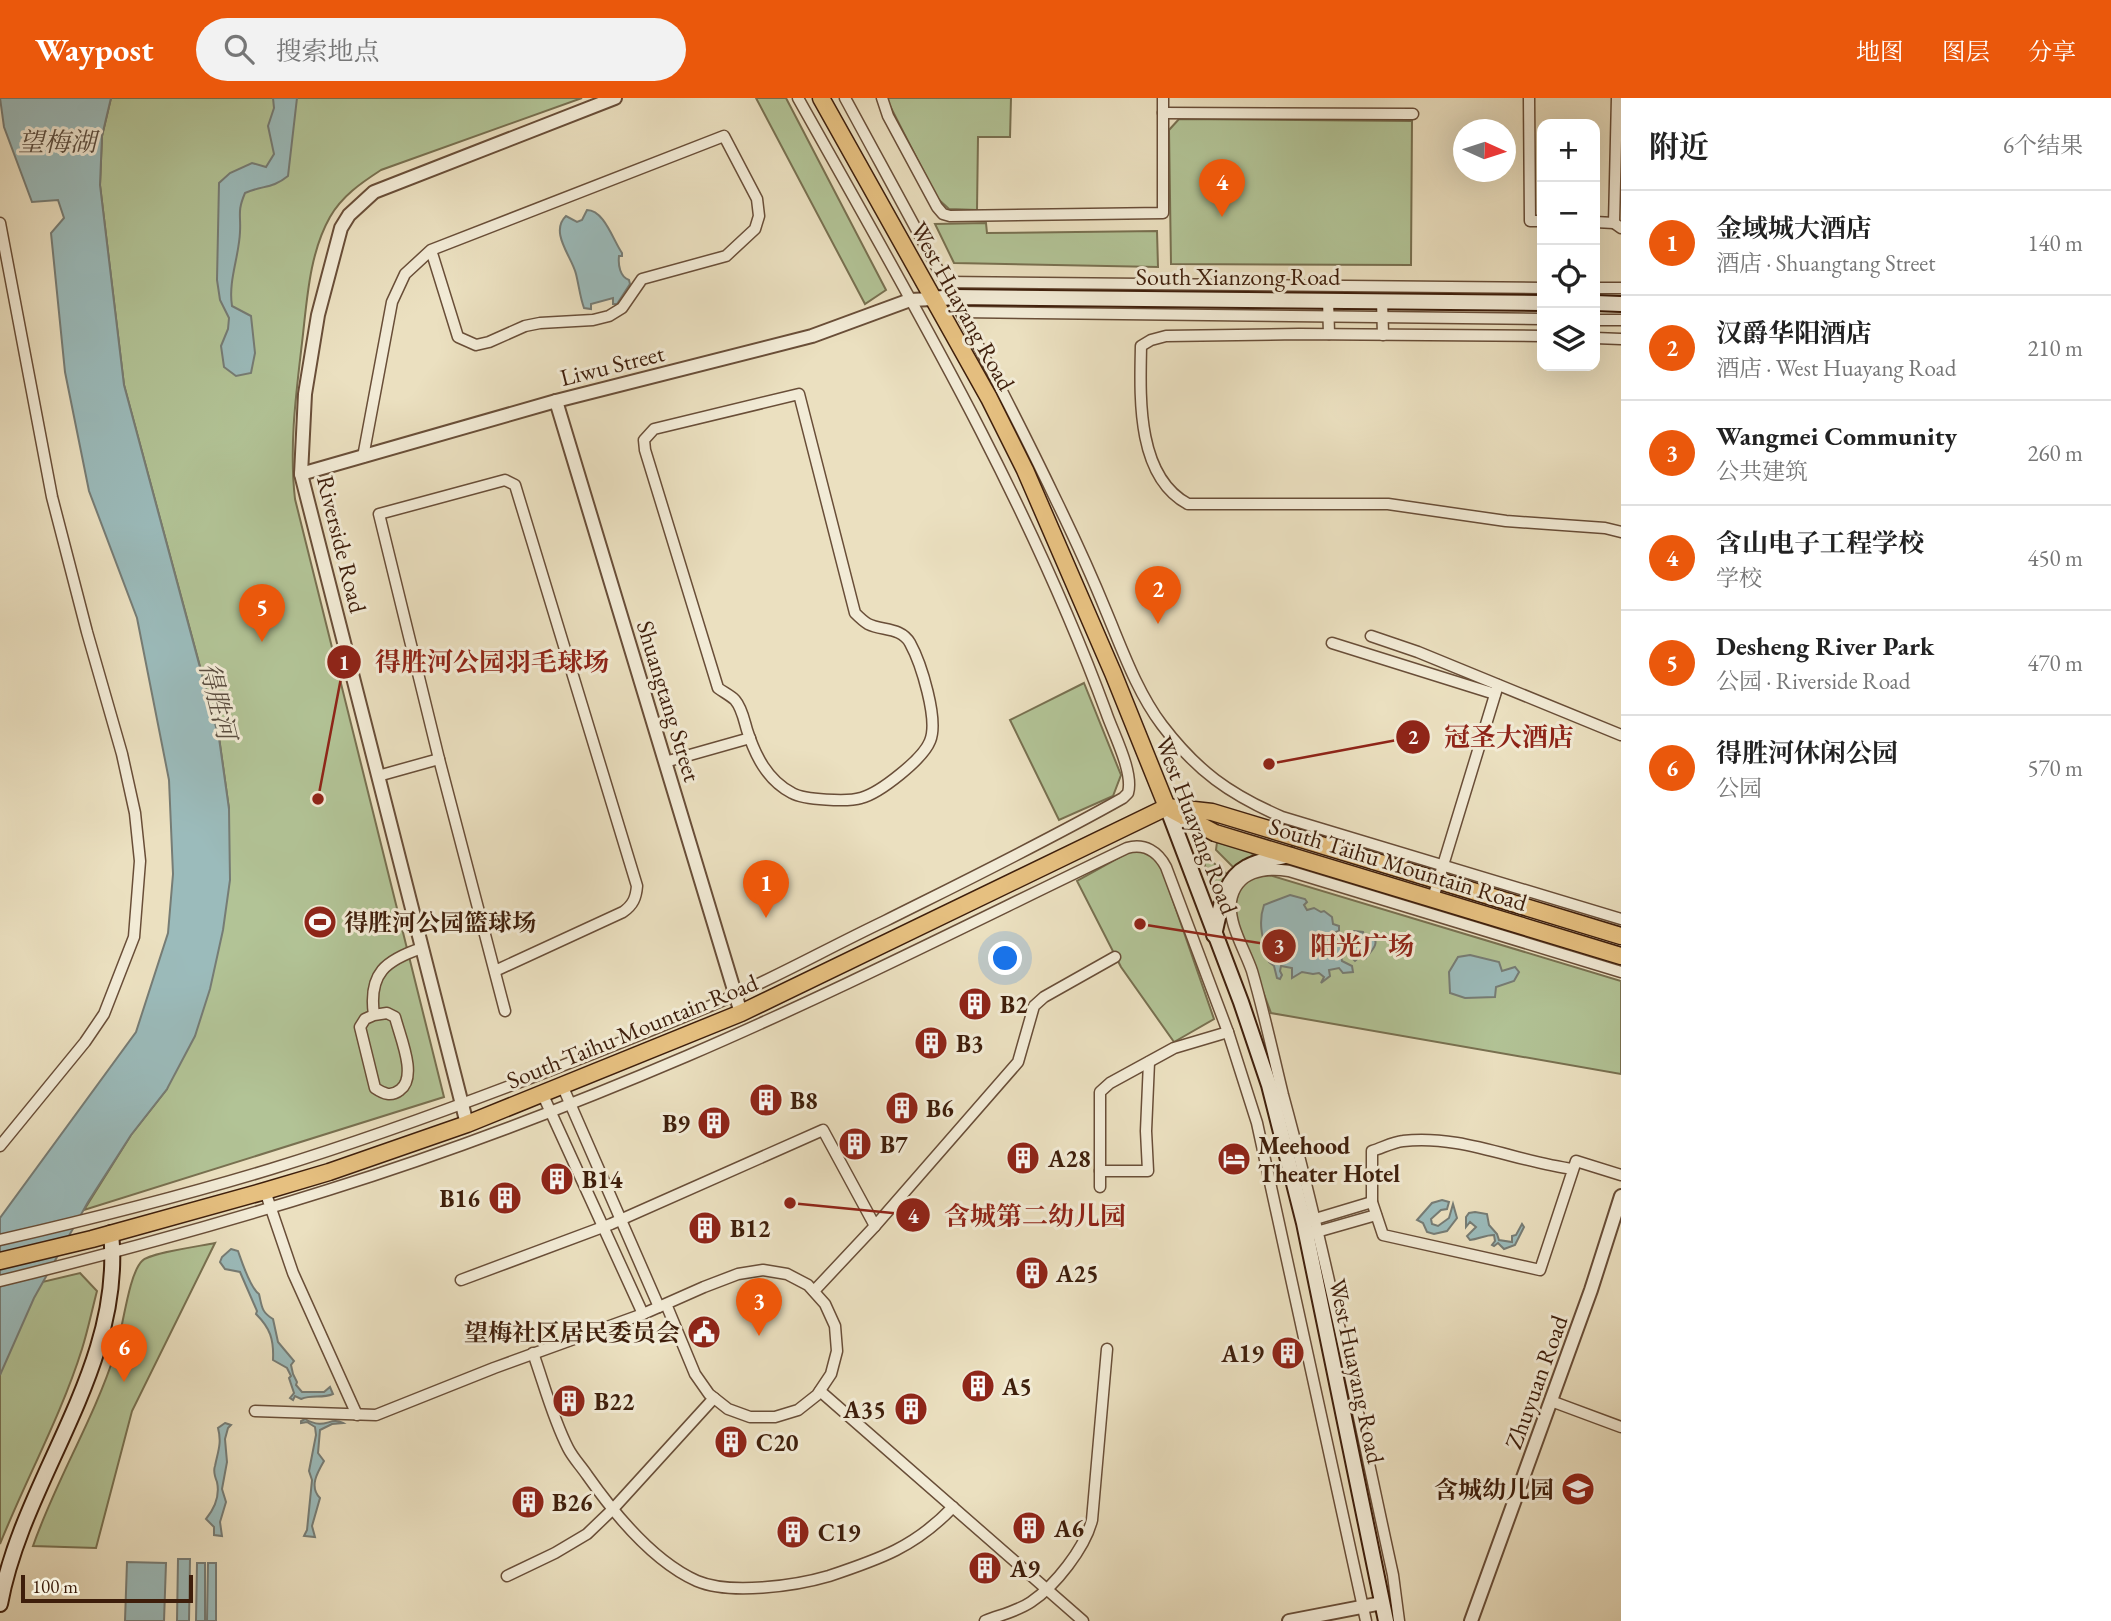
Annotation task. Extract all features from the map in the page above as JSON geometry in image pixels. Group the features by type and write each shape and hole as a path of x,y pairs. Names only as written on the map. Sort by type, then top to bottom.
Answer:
{"main road":[{"name":"West Huayang Road","path":"821,98 989,397 1025,470 1113,673 1241,1002 1311,1227 1385,1621"},
{"name":"South Xianzong Road","path":"933,299 1328,299 1537,303"},
{"path":"1600,303 1621,304"},
{"name":"South Taihu Mountain Road","path":"1167,807 1207,830 1621,956"},
{"name":"South Taihu Mountain Road","path":"0,1261 92,1239 330,1172 467,1124 741,1013 1167,807 1212,812 1441,873 1621,936"},
{"path":"1214,935 1223,899 1236,876 1248,866 1290,855"},
{"path":"0,1604 15,1544 31,1502 83,1388 98,1346 113,1273 111,1233"}],"street":[{"name":"Riverside Road","path":"467,1124 301,474 305,394 318,315 341,228 349,215 374,192 615,98"},
{"path":"0,1240 97,1217 269,1169 462,1104 736,994 1051,838 1123,798 1129,789 1128,773 1093,678 1045,566 975,418 798,98"},
{"path":"845,98 1003,390 1095,584 1129,665 1160,721 1181,749 1217,783 1282,817 1441,873 1621,919"},
{"path":"881,98 937,207 943,214 950,216 1163,213 1163,98"},
{"path":"1529,98 1530,221 1537,221"},
{"path":"1600,223 1618,226 1617,98"},
{"path":"1163,113 1413,114"},
{"path":"363,457 392,302 405,274 431,250 724,136 757,199 759,216 755,229 726,256 642,279 622,308 609,316 525,326 476,345 458,337 431,250"},
{"path":"0,223 52,497 122,754 135,813 140,861 134,937 104,1014 85,1042 0,1146"},
{"path":"945,282 1537,288"},
{"path":"1600,288 1621,288"},
{"name":"Liwu Street","path":"301,474 556,401 812,336 910,300 933,299"},
{"path":"1328,299 1329,334"},
{"path":"1382,300 1383,335"},
{"path":"961,312 1537,319"},
{"path":"1600,320 1621,320"},
{"path":"1537,336 1329,334 1166,336 1151,340 1141,346 1140,397 1149,455 1170,489 1188,504 1388,505 1506,521 1605,528 1621,532"},
{"path":"1600,338 1621,339"},
{"path":"799,394 855,613 869,624 895,630 909,641 923,678 934,722 930,742 909,765 885,786 860,799 808,798 792,793 770,775 756,757 750,738 741,708 734,699 718,688 644,440 654,429 799,394"},
{"name":"Shuangtang Street","path":"556,401 741,1013"},
{"path":"495,971 623,912 631,906 637,886 515,485 505,480 379,514 505,1011"},
{"path":"1371,636 1497,689 1621,735"},
{"path":"1332,643 1497,689"},
{"path":"1433,898 1497,689"},
{"path":"666,762 750,738"},
{"path":"378,776 439,759"},
{"path":"0,1281 271,1208 377,1174 550,1110 686,1056 765,1021 1134,846 1145,848 1157,854 1166,867 1228,1032 1257,1123 1366,1621"},
{"path":"1399,1621 1393,1575 1252,970 1232,917 1231,900 1241,881 1249,874 1267,869 1289,871 1621,972"},
{"path":"374,1014 373,985 385,965 399,956 422,948"},
{"path":"814,1291 875,1226 1018,1062 1034,1006 1044,997 1115,957"},
{"path":"387,1013 395,1017 410,1074 405,1087 394,1094 383,1094 375,1088 360,1027 365,1019 374,1014 387,1013"},
{"path":"1100,1187 1100,1092 1110,1083 1174,1048 1228,1032"},
{"path":"1100,1171 1148,1171 1146,1131 1149,1062"},
{"path":"255,1411 376,1415 533,1353 643,1314 662,1305 738,1274 763,1270 787,1274 808,1286 825,1304 835,1326 837,1351 831,1374 820,1391 798,1410 775,1418 751,1417 728,1409 714,1398 695,1374 662,1305 621,1220 562,1085"},
{"path":"542,1093 643,1314"},
{"path":"461,1280 621,1220 823,1130 875,1226"},
{"path":"1573,1169 1543,1165 1462,1144 1425,1140 1401,1141 1372,1151 1372,1202 1383,1235 1541,1270 1576,1161 1621,1175"},
{"path":"265,1191 293,1273 357,1415"},
{"name":"Zhuyuan Road","path":"1471,1621 1591,1290 1621,1196"},
{"path":"1311,1227 1372,1202"},
{"path":"1311,1227 1376,1216"},
{"path":"985,1621 1029,1604 1047,1589 1084,1544 1092,1520 1107,1349"},
{"path":"533,1353 569,1450 612,1510 678,1571 698,1581 732,1587 770,1586 815,1580 867,1564 919,1539 953,1507"},
{"path":"820,1391 1083,1621"},
{"path":"506,1576 555,1553 587,1534 714,1398"},
{"path":"1551,1401 1621,1427"},
{"path":"1289,1621 1382,1603"}],"green space":[{"path":"111,98 582,98 381,170 366,180 346,196 330,217 317,246 308,294 294,421 295,499 444,1097 84,1210 131,1135 167,1089 229,809 219,737 124,385 100,185 102,136"},
{"path":"756,98 786,98 886,290 865,304"},
{"path":"886,98 1011,98 1010,137 978,137 977,210 949,209 937,198"},
{"path":"1179,119 1412,121 1411,265 1171,264 1169,130"},
{"path":"986,223 987,233 1157,231 1158,267 954,263 935,224"},
{"path":"1084,683 1121,775 1113,796 1059,820 1010,720"},
{"path":"1217,842 1251,852 1253,855 1234,868 1216,850"},
{"path":"1143,849 1152,855 1162,869 1214,1019 1174,1042 1121,967 1077,881 1133,850"},
{"path":"1209,859 1228,875 1218,891 1213,889 1203,860"},
{"path":"1258,874 1269,875 1621,981 1621,1074 1271,1013 1235,916 1239,891"},
{"path":"215,1243 132,1411 96,1548 33,1546 106,1378 137,1268 142,1261 154,1255"},
{"path":"80,1273 97,1291 84,1342 64,1399 0,1544 0,1292"}],"water":[{"name":"望梅湖","path":"0,98 111,98 102,136 100,185 124,385 219,738 229,809 230,880 223,930 210,989 195,1036 167,1089 131,1135 88,1202 34,1298 0,1375 0,1218 136,1032 168,933 173,874 169,780 137,618 89,491 65,372 51,233 64,218 58,200 32,202 4,127"},
{"path":"273,98 297,98 288,176 272,185 245,193 241,205 231,297 232,306 251,316 255,353 251,373 236,376 224,367 221,346 229,318 220,300 217,280 219,183 230,173 252,163 266,167 274,154 268,126 274,108"},
{"path":"587,210 598,215 608,227 622,253 622,256 619,256 620,270 630,284 617,304 613,304 613,298 591,304 591,309 584,308 574,267 563,245 560,229 566,216 577,222 582,220"},
{"path":"1290,895 1305,899 1307,910 1314,908 1332,917 1333,924 1339,926 1339,931 1327,935 1336,945 1351,942 1350,934 1354,931 1363,932 1364,936 1373,936 1375,945 1366,958 1363,954 1355,961 1345,951 1341,956 1342,961 1352,966 1353,972 1343,973 1339,968 1329,970 1330,976 1321,983 1324,977 1319,973 1302,972 1292,978 1292,968 1281,966 1282,975 1280,979 1277,978 1263,940 1262,912 1264,905"},
{"path":"1470,955 1499,962 1502,971 1515,967 1519,972 1514,981 1496,987 1495,997 1465,998 1450,993 1449,972 1458,957"},
{"path":"1442,1200 1449,1202 1447,1209 1441,1210 1431,1219 1432,1224 1438,1226 1449,1218 1453,1204 1457,1218 1447,1231 1434,1234 1427,1232 1423,1223 1417,1220 1432,1203"},
{"path":"1475,1212 1487,1214 1489,1225 1499,1240 1512,1242 1512,1236 1516,1235 1522,1224 1524,1227 1515,1245 1504,1249 1498,1243 1494,1246 1494,1235 1470,1240 1467,1236 1476,1227 1470,1222 1466,1227 1466,1217"},
{"path":"231,1249 238,1251 249,1281 259,1294 266,1314 273,1319 278,1342 294,1361 291,1365 296,1385 302,1392 324,1392 330,1387 333,1394 301,1399 295,1396 293,1400 290,1398 294,1393 289,1378 291,1376 287,1368 273,1360 270,1334 256,1314 240,1272 225,1269 220,1262"},
{"path":"305,1419 318,1424 334,1421 343,1423 332,1424 320,1430 318,1453 324,1461 315,1485 320,1498 312,1526 315,1537 304,1536 307,1530 312,1480 309,1471 316,1435 315,1427 307,1422 301,1423"},
{"path":"225,1423 231,1425 225,1439 227,1462 222,1489 226,1502 220,1522 222,1536 214,1535 214,1527 206,1519 217,1497 214,1470 220,1443 218,1428"},
{"path":"178,1559 190,1559 189,1621 177,1621"},
{"path":"127,1562 166,1563 164,1621 125,1621"},
{"path":"197,1563 205,1563 205,1621 196,1621"},
{"path":"208,1563 216,1563 216,1621 207,1621"}],"place":[{"name":"含山电子工程学校","path":"1222,217"},
{"name":"汉爵华阳酒店","path":"1158,624"},
{"name":"Desheng River Park","path":"262,642"},
{"name":"冠圣大酒店","path":"1269,764"},
{"name":"得胜河公园羽毛球场","path":"318,799"},
{"name":"金域城大酒店","path":"766,918"},
{"name":"得胜河公园篮球场","path":"320,922"},
{"name":"阳光广场","path":"1140,924"},
{"name":"B2","path":"975,1004"},
{"name":"B3","path":"931,1043"},
{"name":"B8","path":"766,1100"},
{"name":"B6","path":"902,1108"},
{"name":"B9","path":"714,1123"},
{"name":"B7","path":"855,1144"},
{"name":"A28","path":"1023,1158"},
{"name":"Meehood Theater Hotel","path":"1234,1159"},
{"name":"B14","path":"557,1179"},
{"name":"B16","path":"505,1198"},
{"name":"含城第二幼儿园","path":"790,1203"},
{"name":"B12","path":"705,1228"},
{"name":"A25","path":"1032,1273"},
{"name":"望梅社区居民委员会","path":"704,1332"},
{"name":"Wangmei Community","path":"759,1336"},
{"name":"A19","path":"1288,1353"},
{"name":"得胜河休闲公园","path":"124,1382"},
{"name":"A5","path":"978,1386"},
{"name":"B22","path":"569,1401"},
{"name":"A35","path":"911,1409"},
{"name":"C20","path":"731,1442"},
{"name":"含城幼儿园","path":"1578,1489"},
{"name":"B26","path":"528,1502"},
{"name":"A6","path":"1029,1528"},
{"name":"C19","path":"793,1532"},
{"name":"A9","path":"985,1568"}],"water label":[{"name":"得胜河","path":"218,701"}]}
